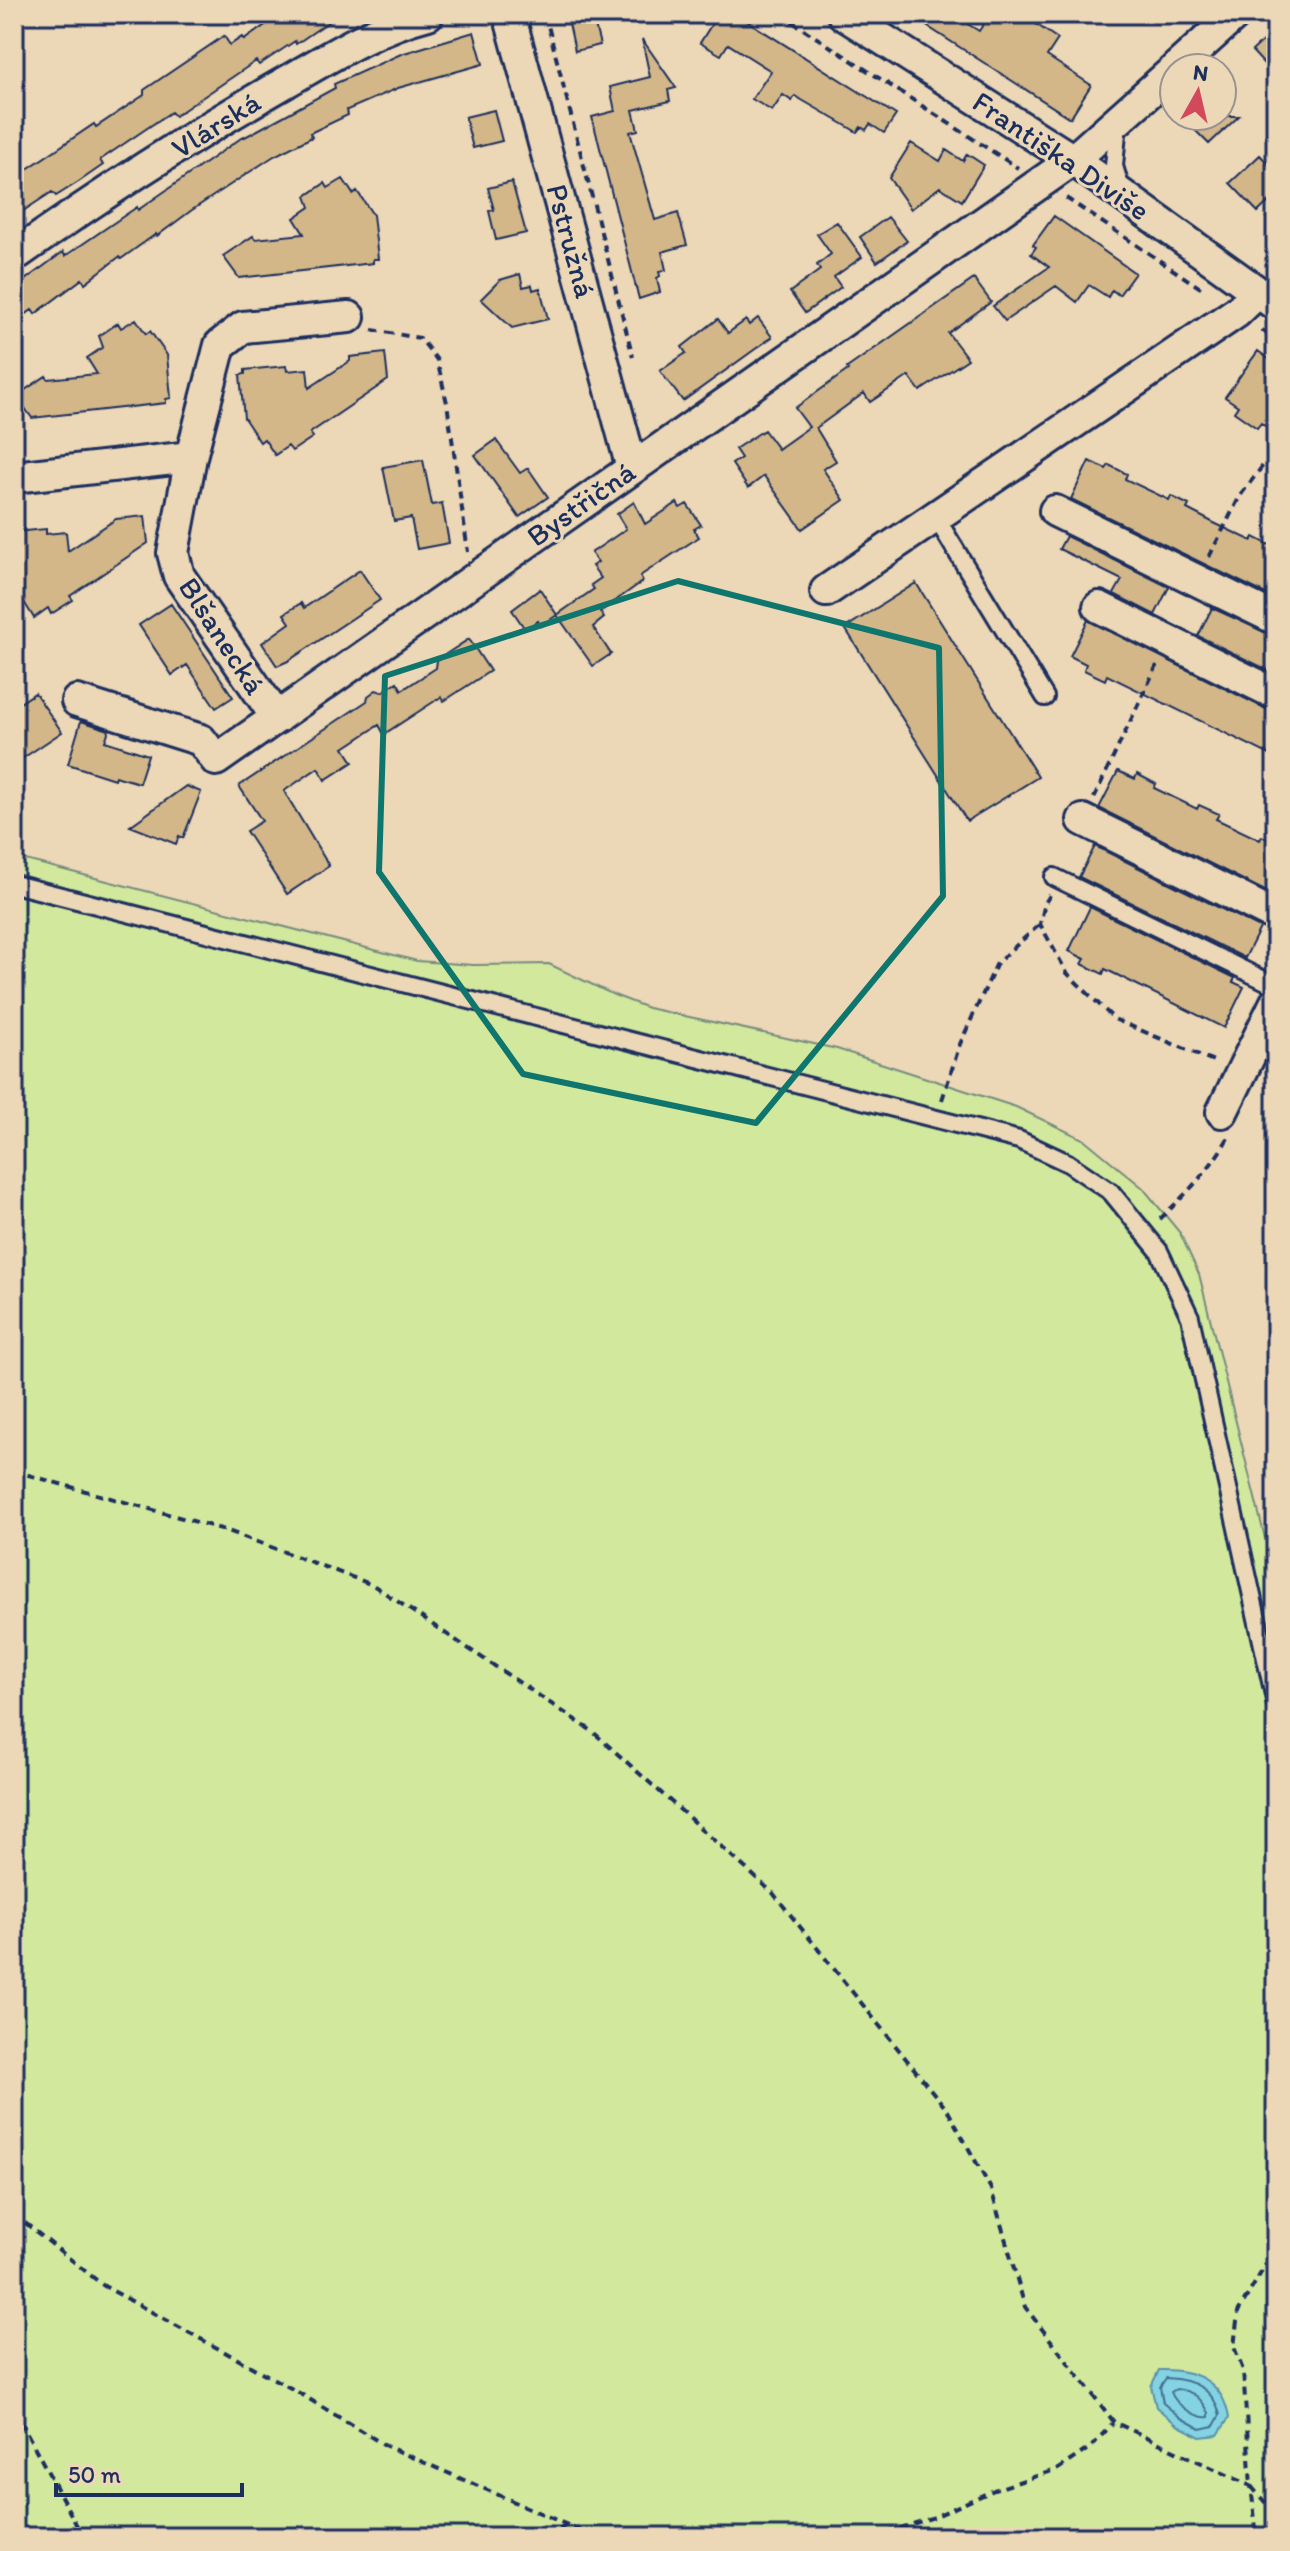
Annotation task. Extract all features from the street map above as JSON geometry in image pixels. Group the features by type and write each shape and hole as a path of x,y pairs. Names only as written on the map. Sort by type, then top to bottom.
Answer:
{"street":[{"name":"Vlárská","path":"14,256 230,114 400,21 428,14"},
{"name":"Pstružná","path":"509,14 632,468"},
{"name":"Františka Diviše","path":"843,14 1073,160 1257,303"},
{"name":"Bystřičná","path":"1194,52 1236,14"},
{"name":"Bystřičná","path":"77,701 201,740 216,760 1073,160 1158,84"},
{"path":"826,591 1257,303"},
{"name":"Blšanecká","path":"277,718 179,576 173,553 191,457 220,345 243,327 349,317"},
{"path":"14,477 191,457"},
{"path":"1055,511 1276,619"},
{"path":"1099,607 1276,694"},
{"path":"1083,820 1276,916"},
{"path":"1222,1112 1256,1062 1276,1002"}],"lane":[{"path":"1118,120 1114,166 1123,196"},
{"path":"935,516 1045,697"},
{"path":"1054,877 1276,986"},
{"path":"14,884 936,1118 1019,1140 1068,1163 1111,1192 1145,1233 1159,1251 1190,1317 1276,1704"}],"path":[{"path":"545,14 636,370"},
{"path":"780,14 1042,182 1257,303 1276,340"},
{"path":"349,317 376,332 420,338 437,360 447,403 471,581"},
{"path":"1198,580 1240,496 1276,448"},
{"path":"1083,820 1168,641"},
{"path":"936,1118 960,1044 997,963 1040,924 1045,903 1055,888 1054,877"},
{"path":"1040,924 1067,973 1114,1019 1154,1034 1256,1062"},
{"path":"1145,1233 1215,1161 1232,1132 1234,1119 1222,1112"},
{"path":"14,1471 225,1530 373,1585 592,1731 773,1893 948,2111 991,2189 1025,2307 1114,2422 1251,2486 1276,2515"},
{"path":"14,2214 104,2286 296,2391 386,2446 579,2530 622,2537"},
{"path":"1257,2537 1243,2370 1234,2347 1238,2312 1276,2247"},
{"path":"14,2409 83,2537"},
{"path":"873,2537 1058,2469 1091,2447 1114,2422"},
{"path":"548,2537 567,2525"}],"highlighted area":[{"path":"678,581 939,648 943,896 756,1123 523,1074 379,872 385,676"}],"green space":[{"path":"14,857 417,961 473,965 549,964 648,1008 837,1049 1016,1107 1085,1140 1143,1188 1180,1233 1199,1274 1276,1582 1276,2537 14,2537"}],"water":[{"path":"1159,2370 1195,2375 1213,2386 1226,2405 1229,2418 1218,2435 1200,2437 1177,2425 1156,2407 1151,2386"}],"building":[{"path":"281,14 340,14 259,65 256,61 175,116 171,112 100,160 103,165 80,181 56,196 52,192 14,217 14,178 94,124 96,127 144,95 144,90 224,36 230,45 242,37 244,40"},
{"path":"567,14 592,14 600,45 575,51"},
{"path":"718,14 736,14 896,115 884,133 870,124 866,130 861,127 857,132 795,96 792,101 783,95 772,111 752,99 771,71 728,44 721,55 700,43"},
{"path":"908,14 951,14 979,31 990,14 1021,14 1058,39 1047,56 1091,85 1070,118"},
{"path":"1276,29 1276,77 1252,51"},
{"path":"474,32 483,64 398,88 347,110 348,115 310,133 312,137 274,156 157,236 121,259 119,257 85,283 82,279 35,314 32,310 14,323 14,288 63,252 65,256 137,207 138,210 244,136 335,88 334,84 401,54"},
{"path":"642,39 676,88 668,90 670,101 633,110 638,130 630,132 655,220 678,213 687,245 662,252 666,270 659,272 657,278 660,292 639,299 592,117 615,111 610,87 650,77"},
{"path":"494,110 502,141 473,148 465,117"},
{"path":"1197,132 1222,132 1209,144"},
{"path":"911,143 940,161 946,150 963,161 967,154 984,165 962,201 940,187 911,209 889,178"},
{"path":"1260,155 1276,172 1276,195 1258,212 1230,183"},
{"path":"343,179 353,194 357,191 373,215 378,259 373,259 373,263 239,278 223,256 253,236 255,239 304,234 294,218 310,207 306,196 325,183 328,188"},
{"path":"512,182 526,233 496,240 489,211 494,210 488,188"},
{"path":"1054,216 1135,273 1119,295 1112,290 1108,297 1089,285 1077,302 1056,286 1005,321 993,306 1049,267 1031,254 1036,247 1033,245"},
{"path":"888,217 907,241 877,262 860,237"},
{"path":"837,222 862,257 834,277 841,287 805,313 790,292 820,270 817,265 831,254 817,234"},
{"path":"520,274 523,287 532,285 533,290 540,288 548,319 512,328 481,299 500,280"},
{"path":"974,279 991,302 948,333 968,359 920,391 909,376 870,402 864,393 816,428 836,461 823,469 844,500 802,529 764,476 748,488 732,464 741,458 735,449 764,430 778,449 809,427 795,408"},
{"path":"758,318 772,337 683,401 660,371 686,353 682,347 718,319 728,333 746,320 749,325"},
{"path":"136,319 146,334 150,331 167,355 171,398 166,399 166,403 32,418 16,396 46,376 48,379 97,374 87,358 103,347 99,336 118,323 121,328"},
{"path":"1258,351 1276,364 1276,434 1261,423 1257,428 1234,412 1238,406 1225,397"},
{"path":"385,353 388,380 310,433 313,437 292,451 288,446 275,455 264,439 260,442 244,418 240,375 245,374 245,370 286,366 287,371 307,369 309,388 350,361 350,357"},
{"path":"496,440 520,473 528,468 548,497 519,517 475,455"},
{"path":"423,460 432,505 442,503 449,543 417,549 411,518 394,521 383,467"},
{"path":"1089,461 1106,469 1109,465 1127,474 1125,479 1169,500 1171,496 1189,505 1187,509 1214,523 1252,541 1254,537 1276,548 1276,599 1071,499"},
{"path":"634,502 645,524 677,503 680,508 687,504 701,525 694,529 699,537 640,576 643,581 600,612 604,618 593,627 611,654 593,666 557,615 594,589 591,585 601,578 592,566 598,562 591,553 626,529 617,514"},
{"path":"145,516 148,543 70,596 73,600 51,614 48,608 34,618 24,602 14,608 14,532 46,529 46,534 66,532 68,551 116,519"},
{"path":"1066,536 1169,587 1155,615 1114,594 1122,580 1059,549"},
{"path":"360,570 380,600 277,666 262,643 290,623 284,614 301,603 304,608"},
{"path":"916,583 1038,777 967,821 845,628"},
{"path":"540,589 557,615 541,626 538,621 525,629 512,610"},
{"path":"171,604 233,697 216,708 187,665 172,675 139,625"},
{"path":"1212,608 1276,637 1276,674 1198,636"},
{"path":"1088,620 1276,712 1276,758 1107,675 1105,680 1084,670 1086,664 1070,656"},
{"path":"469,639 490,671 444,701 441,697 384,734 379,725 344,748 353,762 325,780 318,768 284,791 329,866 287,894 246,831 262,821 239,786 367,701 376,690 382,692 397,682 402,690 436,668 437,660"},
{"path":"35,693 62,732 14,764 14,707"},
{"path":"81,721 109,730 105,741 148,755 139,783 115,776 114,779 68,764"},
{"path":"1118,771 1135,779 1137,774 1156,784 1154,788 1197,809 1199,805 1219,814 1216,819 1260,840 1262,836 1276,843 1275,896 1099,808"},
{"path":"186,786 201,792 183,838 179,836 176,844 130,826"},
{"path":"1095,846 1260,928 1245,958 1079,877"},
{"path":"1090,907 1235,978 1233,982 1244,987 1224,1028 1105,969 1103,974 1082,964 1085,959 1069,951"}]}
